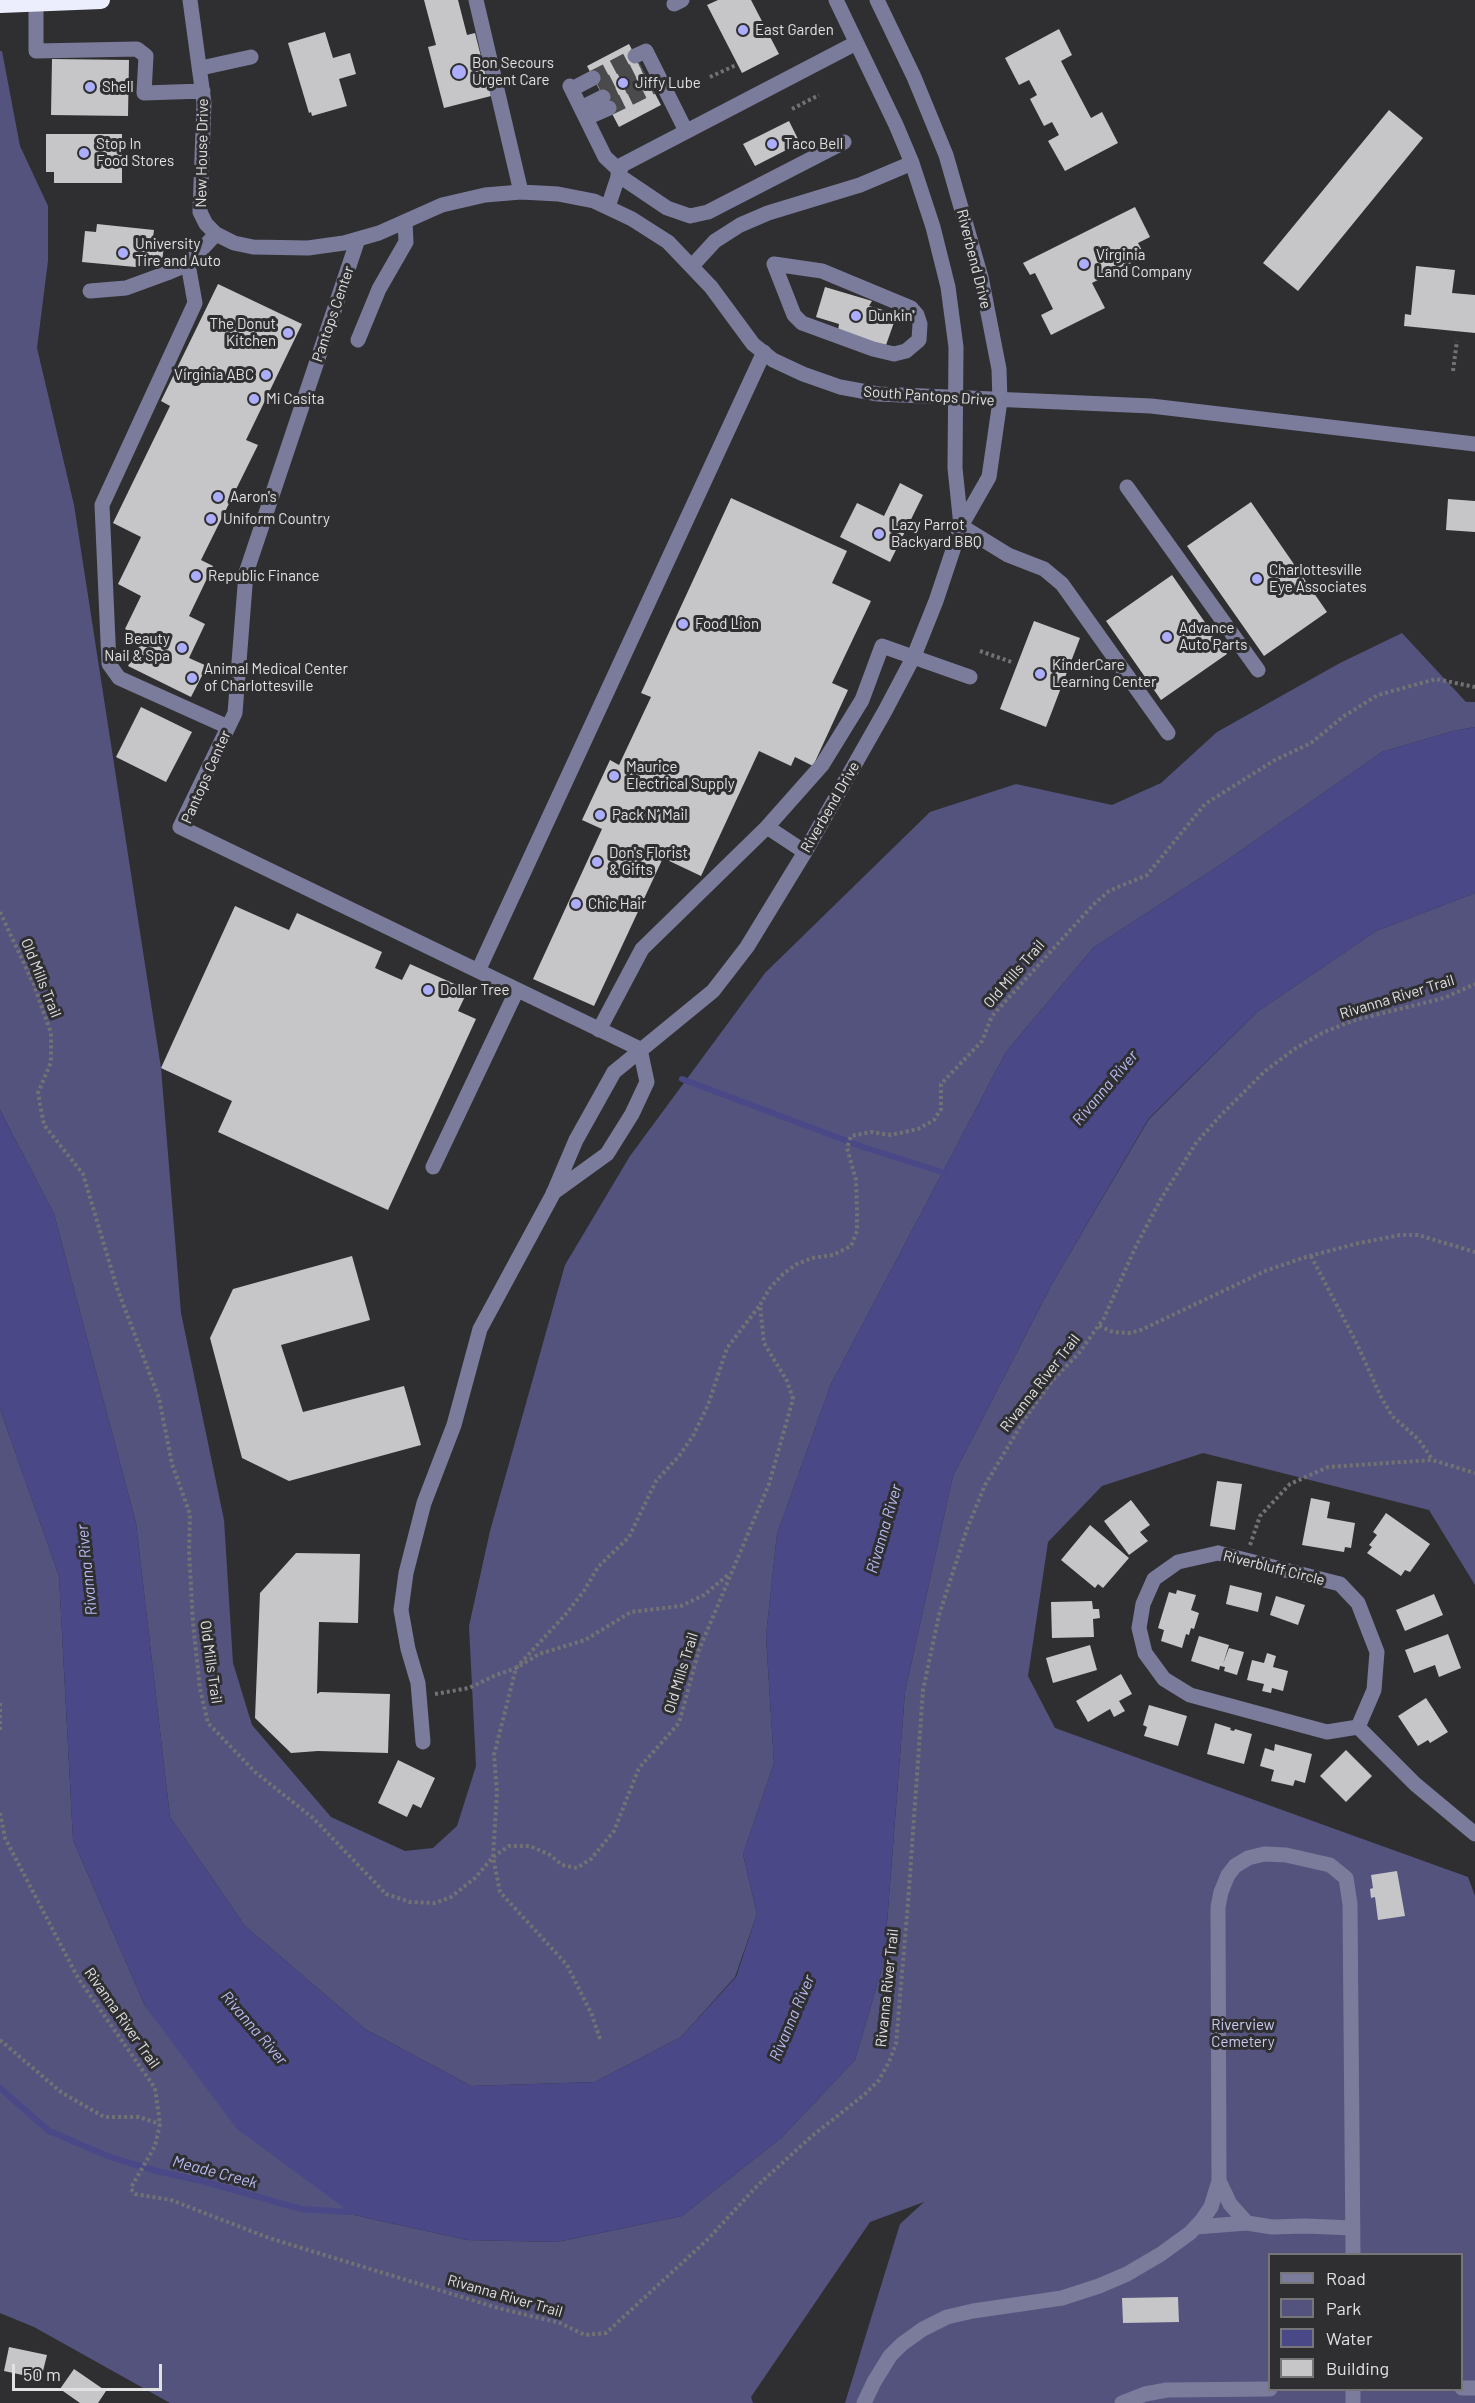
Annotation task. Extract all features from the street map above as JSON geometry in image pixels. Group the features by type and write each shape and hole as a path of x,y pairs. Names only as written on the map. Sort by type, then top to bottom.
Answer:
{"highway":[{"path":"0,4 101,0"}],"street":[{"name":"New House Drive","path":"190,0 203,91 200,212 206,224 216,234"},
{"path":"476,0 521,192"},
{"name":"Riverbend Drive","path":"836,0 896,125 912,164 933,226 948,287 956,347 955,468 960,526"},
{"name":"Riverbend Drive","path":"423,1742 418,1683 408,1649 401,1610 406,1573 424,1503 454,1425 480,1329 553,1194 576,1140 614,1072 712,991 747,947 805,852 914,656 936,601 960,526 989,477 1000,401 999,369 981,277 946,155 928,110 877,0"},
{"path":"36,3 36,51 137,49 146,56 144,93 203,91"},
{"path":"608,207 622,165 856,42"},
{"path":"201,68 251,57"},
{"path":"649,72 686,131"},
{"path":"577,100 601,93 577,100"},
{"path":"577,100 605,157 619,173 667,208 690,216 708,212 844,142"},
{"path":"692,266 715,241 740,225 768,213 860,185 912,164"},
{"name":"South Pantops Drive","path":"216,234 246,246 308,248 379,233 442,205 485,195 521,192 558,194 594,201 608,207 668,242 711,287 753,344 773,360 840,387 878,394 1151,406 1475,444"},
{"path":"358,340 379,289 406,242 405,222"},
{"path":"90,291 126,288 188,264 216,234"},
{"name":"Pantops Center","path":"358,239 246,573 235,713 180,827 640,1049"},
{"path":"188,264 195,303 102,505 110,664 119,678 228,727"},
{"path":"774,264 822,271 911,308 917,315 921,334 913,346 899,354 873,349 802,323 794,315 774,264"},
{"path":"478,971 764,352"},
{"path":"1127,486 1258,670"},
{"path":"960,526 1008,555 1044,569 1062,584 1168,733"},
{"path":"599,1030 642,949 767,827 822,765 862,700 882,646 970,677"},
{"path":"767,827 805,852"},
{"path":"433,1167 517,990"},
{"path":"553,1194 607,1154 632,1114 647,1082 640,1049"},
{"name":"Riverbluff Circle","path":"1218,1553 1340,1584 1359,1603 1377,1652 1374,1690 1358,1727 1328,1732 1190,1695 1164,1679 1145,1653 1139,1628 1143,1604 1154,1579 1178,1562 1218,1553"},
{"path":"1358,1727 1414,1784 1475,1834"},
{"path":"864,2403 890,2356 923,2329 947,2317 1062,2298 1099,2286 1127,2274 1161,2254 1196,2227 1211,2206 1219,2181 1218,1907 1228,1875 1235,1866 1248,1858 1264,1854 1286,1855 1330,1864 1346,1878 1350,1904 1353,2253"},
{"path":"1219,2181 1230,2204 1247,2223"},
{"path":"1196,2227 1247,2223 1272,2227 1353,2228"},
{"path":"1122,2403 1146,2394 1167,2390 1268,2389"}],"path":[{"path":"710,76 736,65"},
{"path":"792,109 819,95"},
{"path":"1453,371 1457,341"},
{"path":"980,651 1014,663"},
{"name":"Old Mills Trail","path":"0,912 34,985 51,1033 51,1062 38,1093 44,1125 83,1174 117,1288 159,1398 172,1464 190,1514 189,1550 193,1623 200,1689 208,1723 255,1772 313,1818 386,1894 410,1902 435,1903 459,1891 475,1878 494,1857 509,1846 530,1846 550,1854 562,1865 577,1868 591,1859 614,1831 639,1768 679,1723 699,1650 768,1484 793,1398 787,1381 764,1343 760,1305 770,1288 783,1274 797,1264 812,1258 833,1256 851,1246 857,1231 856,1180 846,1148 851,1136 871,1132 891,1135 918,1129 934,1119 941,1109 941,1084 982,1041 992,1016 1093,905 1109,891 1147,875 1205,804 1275,760 1311,743 1344,716 1378,695 1436,679 1475,687"},
{"name":"Rivanna River Trail","path":"0,1813 5,1838 78,1978 155,2088 160,2124 155,2146 131,2188 135,2194 171,2200 269,2238 498,2308 560,2323 585,2335 606,2333 706,2240 757,2186 812,2136 865,2094 879,2080 889,2062 896,2044 908,1904 919,1727 927,1666 939,1615 967,1529 985,1485 1003,1452 1038,1400 1099,1326 1151,1218 1196,1143 1265,1071 1296,1047 1324,1032 1355,1020 1444,998 1475,984"},
{"path":"1099,1326 1113,1332 1129,1333 1141,1330 1265,1271 1359,1242 1400,1235 1418,1235 1475,1252"},
{"path":"1311,1256 1392,1416 1419,1440 1432,1460"},
{"path":"600,2039 592,2014 567,1965 500,1892 494,1857 497,1792 494,1755 516,1668 565,1615 584,1591 598,1567 629,1537 656,1481 679,1456 693,1436 708,1405 727,1348 760,1305"},
{"path":"1245,1560 1260,1516 1290,1484 1328,1467 1432,1460 1475,1473"},
{"path":"419,1696 469,1688 516,1668 540,1654 585,1640 631,1612 681,1606 704,1595 729,1574"},
{"path":"0,1703 0,1730"},
{"path":"0,2040 61,2092 104,2117 139,2117 160,2124"}],"green space":[{"path":"0,51 2,51 20,146 48,206 48,261 37,348 74,505 161,1068 181,1313 224,1520 233,1663 252,1725 331,1817 405,1851 433,1848 457,1826 476,1766 469,1626 490,1531 565,1265 630,1156 765,973 930,812 1016,784 1112,805 1161,783 1217,732 1340,663 1402,633 1466,702 1475,702 1475,727 1453,731 1382,752 1220,865 1093,948 1006,1052 831,1384 777,1534 766,1636 774,1763 743,1854 757,1914 735,1977 681,2037 595,2082 471,2086 365,2029 245,1926 170,1817 136,1523 54,1214 0,1110"},
{"name":"Riverview Cemetery","path":"1475,893 1475,1585 1429,1510 1203,1453 1102,1486 1048,1542 1028,1676 1055,1728 1468,1877 1475,1896 1475,2403 845,2403 900,2224 924,2202 870,2222 751,2397 753,2403 170,2403 34,2327 0,2313 0,1409 59,1576 73,1840 145,2006 354,2215 467,2240 557,2242 682,2216 781,2138 855,2060 884,1961 905,1692 953,1476 1053,1282 1149,1119 1257,1012 1376,931"}],"water":[{"name":"Rivanna River","path":"1475,727 1475,893 1376,931 1257,1012 1149,1118 1053,1282 953,1476 905,1692 884,1961 855,2060 781,2138 682,2216 557,2242 467,2240 354,2215 237,2129 145,2006 73,1840 59,1576 0,1409 0,1110 54,1214 136,1523 170,1817 245,1926 365,2029 471,2086 595,2082 681,2037 736,1977 757,1914 743,1854 774,1763 766,1636 777,1534 831,1384 1006,1052 1093,948 1220,865 1382,752 1453,731"}],"building":[{"name":"Bon Secours Urgent Care","path":"424,0 458,0 467,35 475,33 491,96 444,108 428,47 436,45"},
{"name":"East Garden","path":"718,0 751,0 779,54 742,73 707,5"},
{"path":"1059,29 1072,55 1061,61 1091,118 1102,112 1118,143 1065,171 1048,141 1059,135 1052,122 1044,126 1030,99 1037,95 1029,80 1019,85 1005,58"},
{"path":"325,32 333,58 350,53 356,74 339,79 347,106 312,116 311,112 309,113 288,43"},
{"name":"Jiffy Lube","path":"629,44 661,105 619,127 587,66"},
{"name":"Shell","path":"52,59 129,60 128,116 51,115"},
{"path":"1389,110 1423,138 1298,291 1263,263"},
{"name":"Taco Bell","path":"789,121 800,143 755,166 743,144"},
{"name":"Stop In Food Stores","path":"46,134 122,134 122,183 54,183 54,172 46,172"},
{"path":"1135,207 1150,237 1138,243 1145,256 1092,283 1105,308 1051,335 1041,315 1053,309 1035,273 1030,275 1023,263"},
{"name":"University Tire and Auto","path":"97,224 154,230 152,245 164,246 162,261 149,260 146,268 82,262 85,231 96,232"},
{"path":"1416,266 1455,270 1452,293 1475,295 1475,333 1404,326 1405,314 1411,315"},
{"path":"218,284 302,324 246,440 258,445 201,560 213,566 189,616 205,624 189,658 207,666 191,697 128,666 143,638 125,629 141,596 118,584 141,537 113,523 170,406 161,401"},
{"name":"Dunkin'","path":"825,287 872,301 869,306 897,314 886,345 847,335 838,331 839,324 816,317"},
{"path":"900,483 923,495 890,562 840,537 857,503 884,516"},
{"path":"731,498 847,551 832,583 871,601 832,683 848,690 813,766 795,757 791,766 759,751 701,876 663,858 594,1006 533,979 602,829 582,820 610,760 619,765 651,697 641,693"},
{"path":"1448,499 1475,501 1475,532 1446,530"},
{"name":"Charlottesville Eye Associates","path":"1251,502 1327,612 1264,656 1187,546"},
{"name":"Advance Auto Parts","path":"1172,575 1227,654 1161,700 1106,621"},
{"name":"KinderCare Learning Center","path":"1034,621 1080,638 1046,727 1000,709"},
{"path":"141,707 192,732 166,782 116,757"},
{"path":"235,906 289,930 297,913 382,952 375,968 402,980 410,964 468,990 458,1011 476,1019 388,1210 218,1132 232,1101 161,1068"},
{"path":"352,1256 370,1320 281,1345 303,1412 404,1386 421,1445 289,1481 242,1458 210,1338 233,1289"},
{"path":"1217,1481 1242,1484 1235,1530 1210,1526"},
{"path":"1311,1498 1330,1502 1327,1518 1355,1523 1351,1548 1345,1547 1344,1552 1302,1545"},
{"path":"1131,1500 1150,1525 1140,1532 1148,1541 1129,1555 1104,1521"},
{"path":"1386,1513 1430,1544 1410,1572 1405,1570 1401,1576 1367,1553 1372,1547 1369,1545 1377,1535 1373,1532"},
{"path":"1090,1525 1129,1558 1103,1588 1098,1584 1095,1588 1061,1560"},
{"path":"296,1553 360,1554 358,1623 319,1622 317,1694 320,1692 390,1694 388,1753 318,1751 291,1753 255,1718 260,1593"},
{"path":"1230,1585 1262,1593 1258,1612 1226,1604"},
{"path":"1177,1590 1196,1595 1191,1610 1199,1613 1194,1629 1191,1628 1189,1635 1186,1634 1182,1648 1161,1641 1164,1630 1158,1628 1169,1592 1176,1594"},
{"path":"1434,1594 1443,1615 1405,1631 1396,1610"},
{"path":"1276,1596 1305,1605 1298,1625 1270,1615"},
{"path":"1092,1601 1093,1609 1099,1609 1100,1618 1093,1619 1094,1637 1052,1638 1051,1602"},
{"path":"1448,1634 1461,1668 1439,1677 1435,1665 1414,1673 1405,1650"},
{"path":"1199,1636 1229,1645 1223,1664 1229,1648 1244,1652 1237,1675 1224,1671 1225,1667 1220,1666 1219,1670 1191,1661"},
{"path":"1090,1645 1097,1670 1053,1683 1046,1658"},
{"path":"1267,1653 1276,1656 1273,1667 1288,1671 1283,1691 1272,1688 1271,1693 1262,1691 1264,1684 1247,1680 1252,1660 1264,1663"},
{"path":"1121,1674 1132,1694 1119,1701 1125,1711 1114,1717 1110,1709 1088,1722 1076,1701"},
{"path":"1426,1698 1448,1732 1430,1743 1428,1740 1418,1746 1398,1716"},
{"path":"1149,1705 1187,1716 1178,1746 1144,1736 1147,1727 1143,1725"},
{"path":"1215,1723 1231,1728 1230,1730 1235,1729 1252,1734 1244,1764 1207,1754"},
{"path":"1275,1744 1312,1754 1305,1783 1295,1780 1293,1786 1271,1781 1274,1770 1260,1766 1265,1748 1274,1751"},
{"path":"1346,1750 1372,1776 1346,1802 1320,1776"},
{"path":"398,1760 435,1778 421,1808 413,1804 407,1817 378,1803"},
{"path":"1397,1871 1405,1916 1378,1920 1375,1897 1371,1898 1370,1889 1373,1888 1371,1875"},
{"path":"1178,2297 1179,2322 1123,2323 1122,2298"},
{"path":"9,2347 47,2355 41,2379 4,2371"},
{"path":"74,2369 106,2391 98,2403 80,2403 60,2389"}],"waterway":[{"path":"682,1079 863,1147 942,1172"},
{"name":"Meade Creek","path":"0,2088 49,2131 110,2157 301,2209 350,2212 357,2209"}],"tunnel":[{"path":"593,78 635,56"},
{"path":"599,88 641,67"},
{"path":"603,97 646,77"},
{"path":"609,108 652,87"}],"place":[{"name":"East Garden","path":"743,30"},
{"name":"Bon Secours Urgent Care","path":"459,72"},
{"name":"Jiffy Lube","path":"623,83"},
{"name":"Shell","path":"90,87"},
{"name":"Taco Bell","path":"772,144"},
{"name":"Stop In Food Stores","path":"84,153"},
{"name":"University Tire and Auto","path":"123,253"},
{"name":"Virginia Land Company","path":"1084,264"},
{"name":"Dunkin'","path":"856,316"},
{"name":"The Donut Kitchen","path":"288,333"},
{"name":"Virginia ABC","path":"266,375"},
{"name":"Mi Casita","path":"254,399"},
{"name":"Aaron's","path":"218,497"},
{"name":"Uniform Country","path":"211,519"},
{"name":"Lazy Parrot Backyard BBQ","path":"879,534"},
{"name":"Republic Finance","path":"196,576"},
{"name":"Charlottesville Eye Associates","path":"1257,579"},
{"name":"Food Lion","path":"683,624"},
{"name":"Advance Auto Parts","path":"1167,637"},
{"name":"Beauty Nail & Spa","path":"182,648"},
{"name":"KinderCare Learning Center","path":"1040,674"},
{"name":"Animal Medical Center of Charlottesville","path":"192,678"},
{"name":"Maurice Electrical Supply","path":"614,776"},
{"name":"Pack N’ Mail","path":"600,815"},
{"name":"Don's Florist & Gifts","path":"597,862"},
{"name":"Chic Hair","path":"576,904"},
{"name":"Dollar Tree","path":"428,990"}]}
